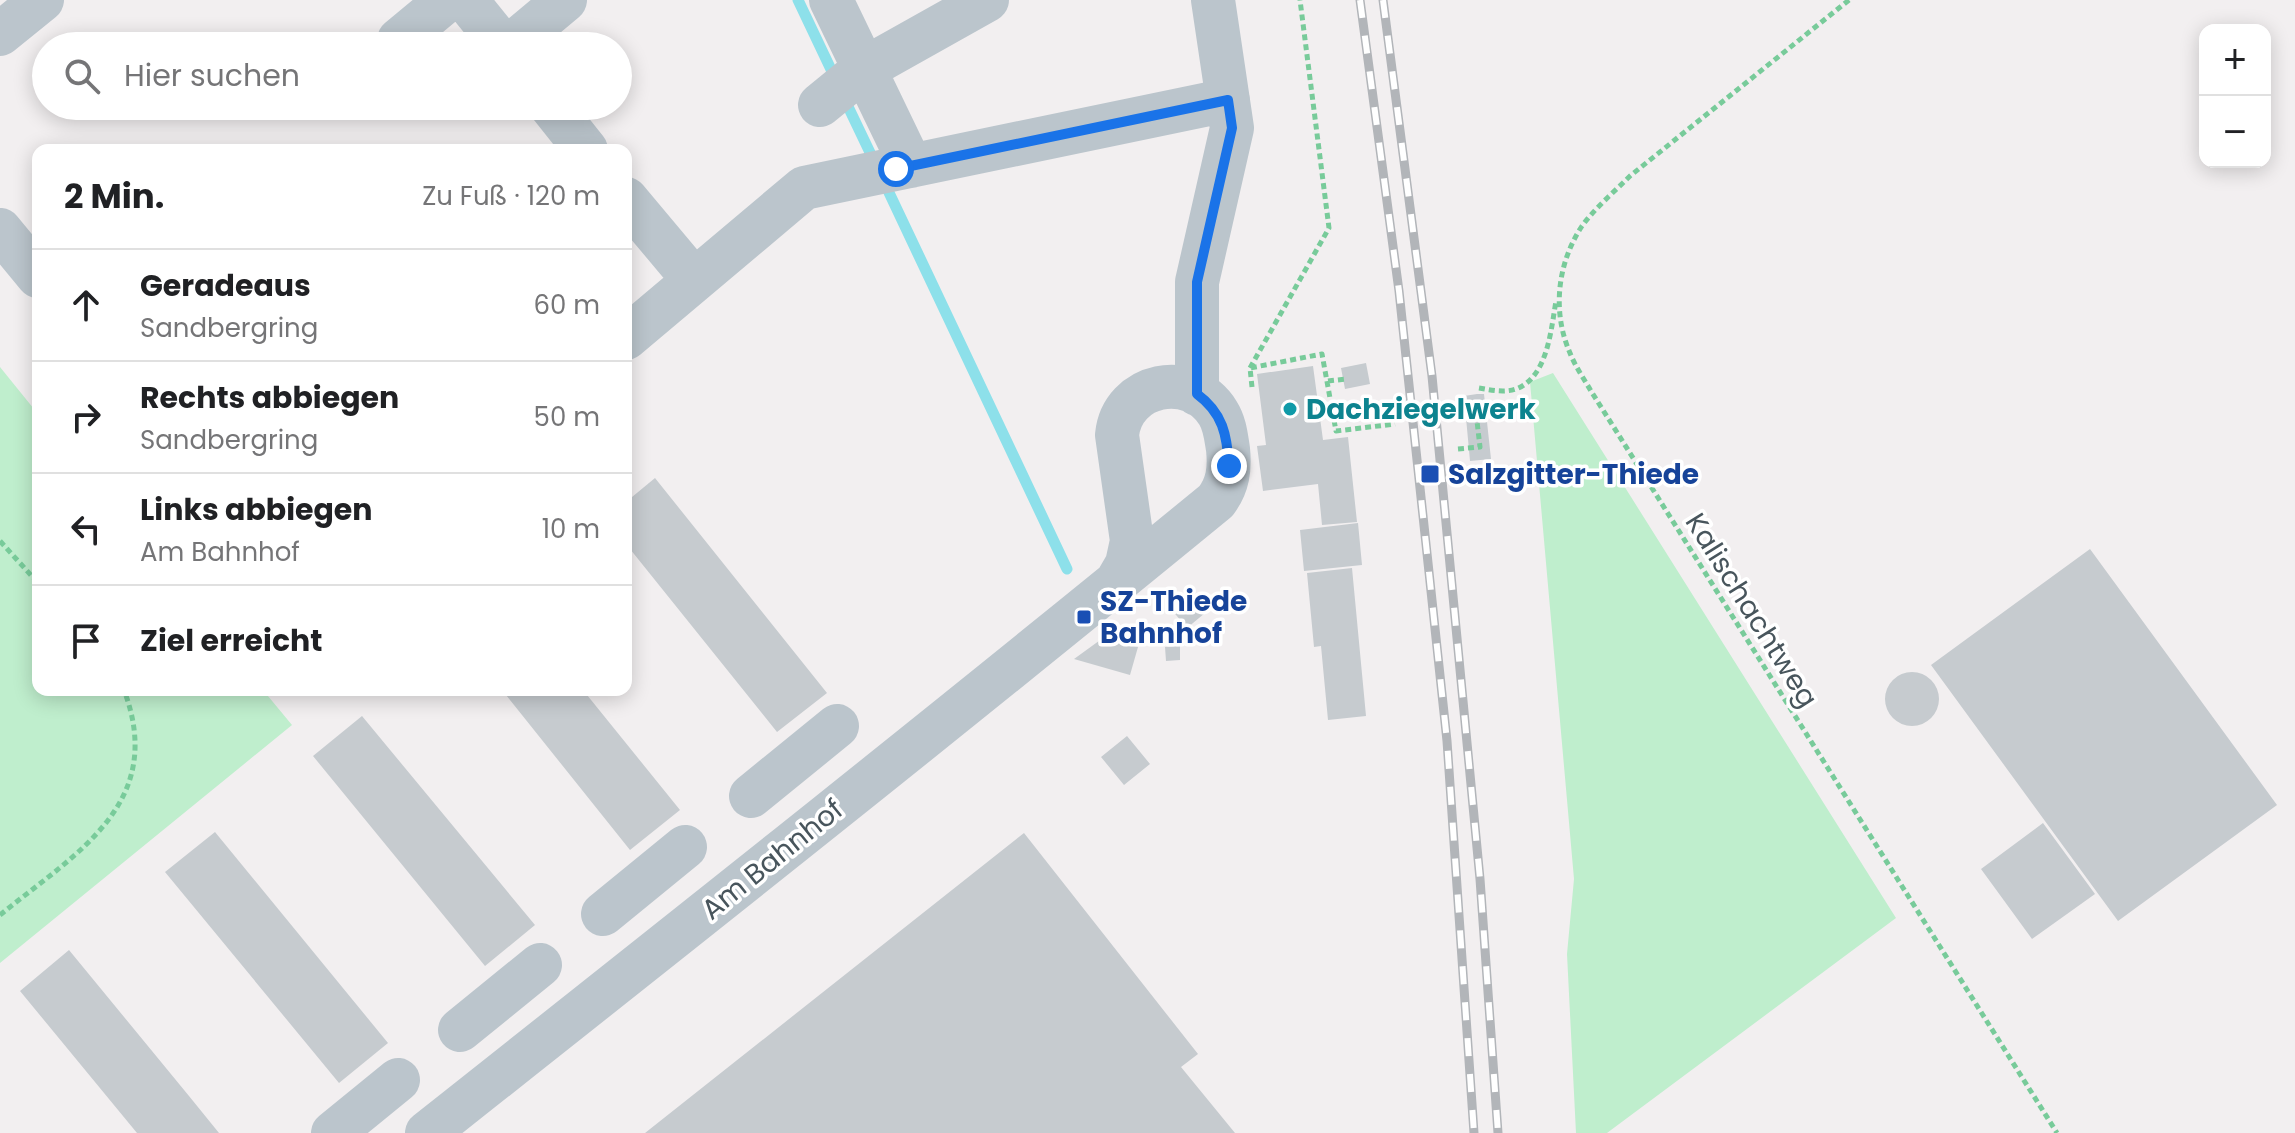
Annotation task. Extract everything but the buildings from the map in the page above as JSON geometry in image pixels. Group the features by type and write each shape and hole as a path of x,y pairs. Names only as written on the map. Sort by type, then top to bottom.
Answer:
{"street":[{"path":"0,34 42,0"},
{"path":"409,32 447,0"},
{"path":"466,0 492,32"},
{"path":"527,32 565,0"},
{"path":"831,0 864,69 887,171"},
{"path":"820,105 864,69 987,0"},
{"path":"1213,0 1232,128 1197,282 1197,394 1218,413 1225,430"},
{"path":"632,333 804,188 1228,100"},
{"path":"562,120 581,144"},
{"path":"632,206 694,280"},
{"path":"0,230 32,269"},
{"name":"Am Bahnhof","path":"1116,583 1127,564 1132,541 1117,435 1121,417 1138,396 1152,389 1184,387 1197,394"},
{"name":"Am Bahnhof","path":"427,1133 1216,501 1223,492 1229,466 1225,430"},
{"path":"751,796 837,726"},
{"path":"788,766 827,815"},
{"path":"603,914 685,847"},
{"path":"643,881 682,931"},
{"path":"460,1030 540,965"},
{"path":"496,1001 534,1048"},
{"path":"350,1128 398,1080"}],"path":[{"path":"1225,430 1255,414 1250,368 1329,228 1300,0"},
{"name":"Kalischachtweg","path":"1849,0 1630,176 1600,205 1582,226 1571,249 1558,292 1562,324 1569,351 1591,391 2057,1133"},
{"path":"1479,388 1499,391 1518,388 1537,371 1549,344 1558,292"},
{"path":"1250,368 1322,354 1336,431 1395,424"},
{"path":"1328,381 1346,379"},
{"path":"1458,449 1480,447 1475,404"},
{"path":"0,541 32,576"},
{"path":"0,915 69,860 114,815 129,787 135,762 136,733 126,696"}],"green space":[{"path":"0,367 32,407 32,696 268,696 292,725 0,963"},
{"path":"1553,373 1896,918 1607,1133 1576,1133 1567,954 1574,879 1530,382"}],"waterway":[{"path":"798,0 836,80"},
{"path":"843,96 875,163"},
{"path":"884,182 1067,569"}],"railway":[{"path":"1360,0 1399,291 1447,741 1474,1133"},
{"path":"1383,0 1432,376 1480,879 1498,1133"}],"place":[{"name":"Dachziegelwerk","path":"1290,409"},
{"name":"Salzgitter-Thiede","path":"1430,474"},
{"name":"SZ-Thiede Bahnhof","path":"1084,617"}],"route":[{"path":"896,169 1228,100 1232,128 1197,282 1197,394 1218,413 1225,430 1229,466"}]}
